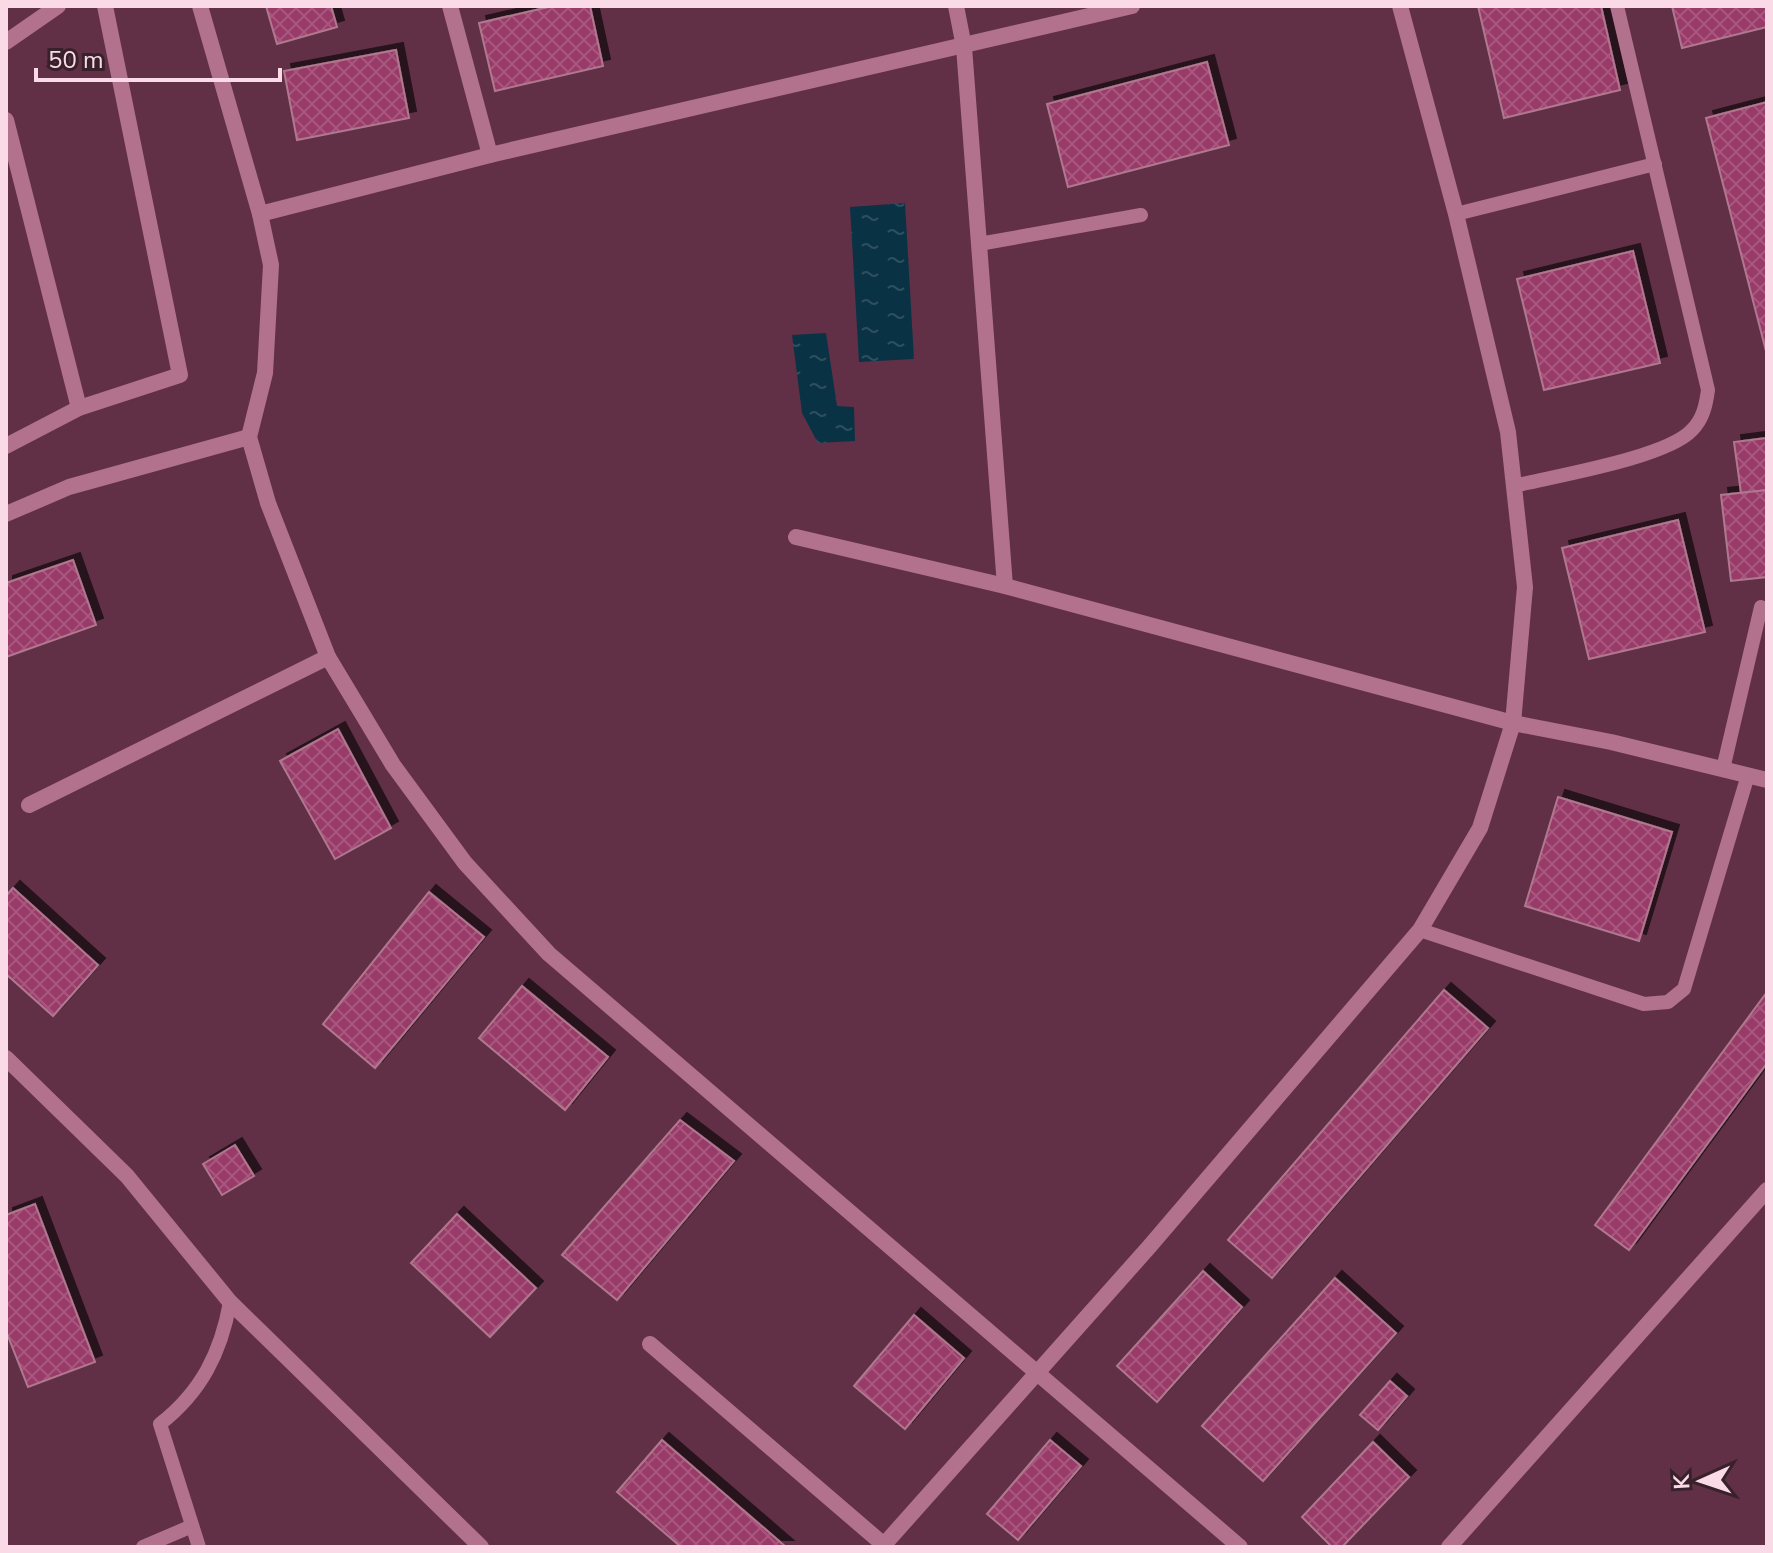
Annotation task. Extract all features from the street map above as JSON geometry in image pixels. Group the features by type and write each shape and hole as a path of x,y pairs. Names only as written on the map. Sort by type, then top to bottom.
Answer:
{"street":[{"path":"6,42 58,6"},
{"path":"6,446 79,408 180,375 105,6"},
{"path":"200,6 260,214 271,265 265,373 249,437 268,503 328,657 411,790 465,863 549,954 1038,1370 1240,1547"},
{"path":"450,6 490,155"},
{"path":"956,6 964,47 1005,586"},
{"path":"260,214 490,155 1132,6"},
{"path":"650,1344 883,1546 1420,930 1480,828 1513,723 1525,587 1508,432 1456,214 1400,6"},
{"path":"6,120 79,408"},
{"path":"6,514 69,487 249,437"},
{"path":"796,537 1005,586 1513,723 1767,780"},
{"path":"29,805 328,657"},
{"path":"6,1058 127,1176 230,1302 481,1547"},
{"path":"1449,1547 1767,1190"}],"lane":[{"path":"1514,486 1665,448 1682,439 1701,419 1708,390 1617,6"},
{"path":"1456,214 1655,164"},
{"path":"979,244 1141,215"},
{"path":"1723,769 1761,607"},
{"path":"1420,930 1644,1004 1668,1002 1684,989 1748,775"},
{"path":"199,1547 160,1424 180,1408 209,1369 223,1337 230,1302"},
{"path":"143,1547 192,1526"}],"water":[{"path":"905,203 914,359 859,362 850,207"},
{"path":"826,333 837,406 854,407 855,441 818,443 802,413 792,335"}],"building":[{"path":"266,6 331,6 337,27 277,44"},
{"path":"553,6 590,6 603,66 495,91 479,23"},
{"path":"1478,6 1601,6 1620,90 1504,118"},
{"path":"1672,6 1767,6 1767,27 1682,48"},
{"path":"396,50 409,118 297,140 284,71"},
{"path":"1207,62 1229,145 1068,187 1047,104"},
{"path":"1767,102 1767,355 1706,118"},
{"path":"1633,251 1660,363 1544,390 1517,279"},
{"path":"1767,438 1767,490 1741,493 1734,442"},
{"path":"1767,490 1767,577 1731,581 1721,495"},
{"path":"1678,520 1705,632 1589,659 1562,548"},
{"path":"73,560 96,625 6,657 6,583"},
{"path":"338,729 391,828 335,859 280,761"},
{"path":"1558,797 1672,832 1639,941 1525,906"},
{"path":"13,888 98,965 53,1016 6,974 6,896"},
{"path":"429,892 484,937 375,1068 323,1024"},
{"path":"522,986 608,1057 565,1110 479,1038"},
{"path":"1444,990 1488,1028 1272,1278 1228,1240"},
{"path":"1767,992 1767,1063 1629,1250 1595,1225"},
{"path":"680,1120 734,1161 617,1300 562,1255"},
{"path":"235,1145 254,1176 222,1195 203,1164"},
{"path":"35,1204 95,1362 28,1387 6,1331 6,1215"},
{"path":"457,1214 536,1288 490,1337 411,1263"},
{"path":"1203,1271 1242,1307 1157,1402 1117,1366"},
{"path":"1335,1278 1396,1333 1263,1481 1202,1426"},
{"path":"914,1315 964,1358 905,1429 854,1386"},
{"path":"1390,1381 1407,1396 1378,1430 1360,1415"},
{"path":"662,1440 786,1547 681,1547 617,1492"},
{"path":"1050,1440 1081,1466 1018,1540 987,1514"},
{"path":"1373,1442 1409,1477 1342,1547 1332,1547 1302,1517"}]}
